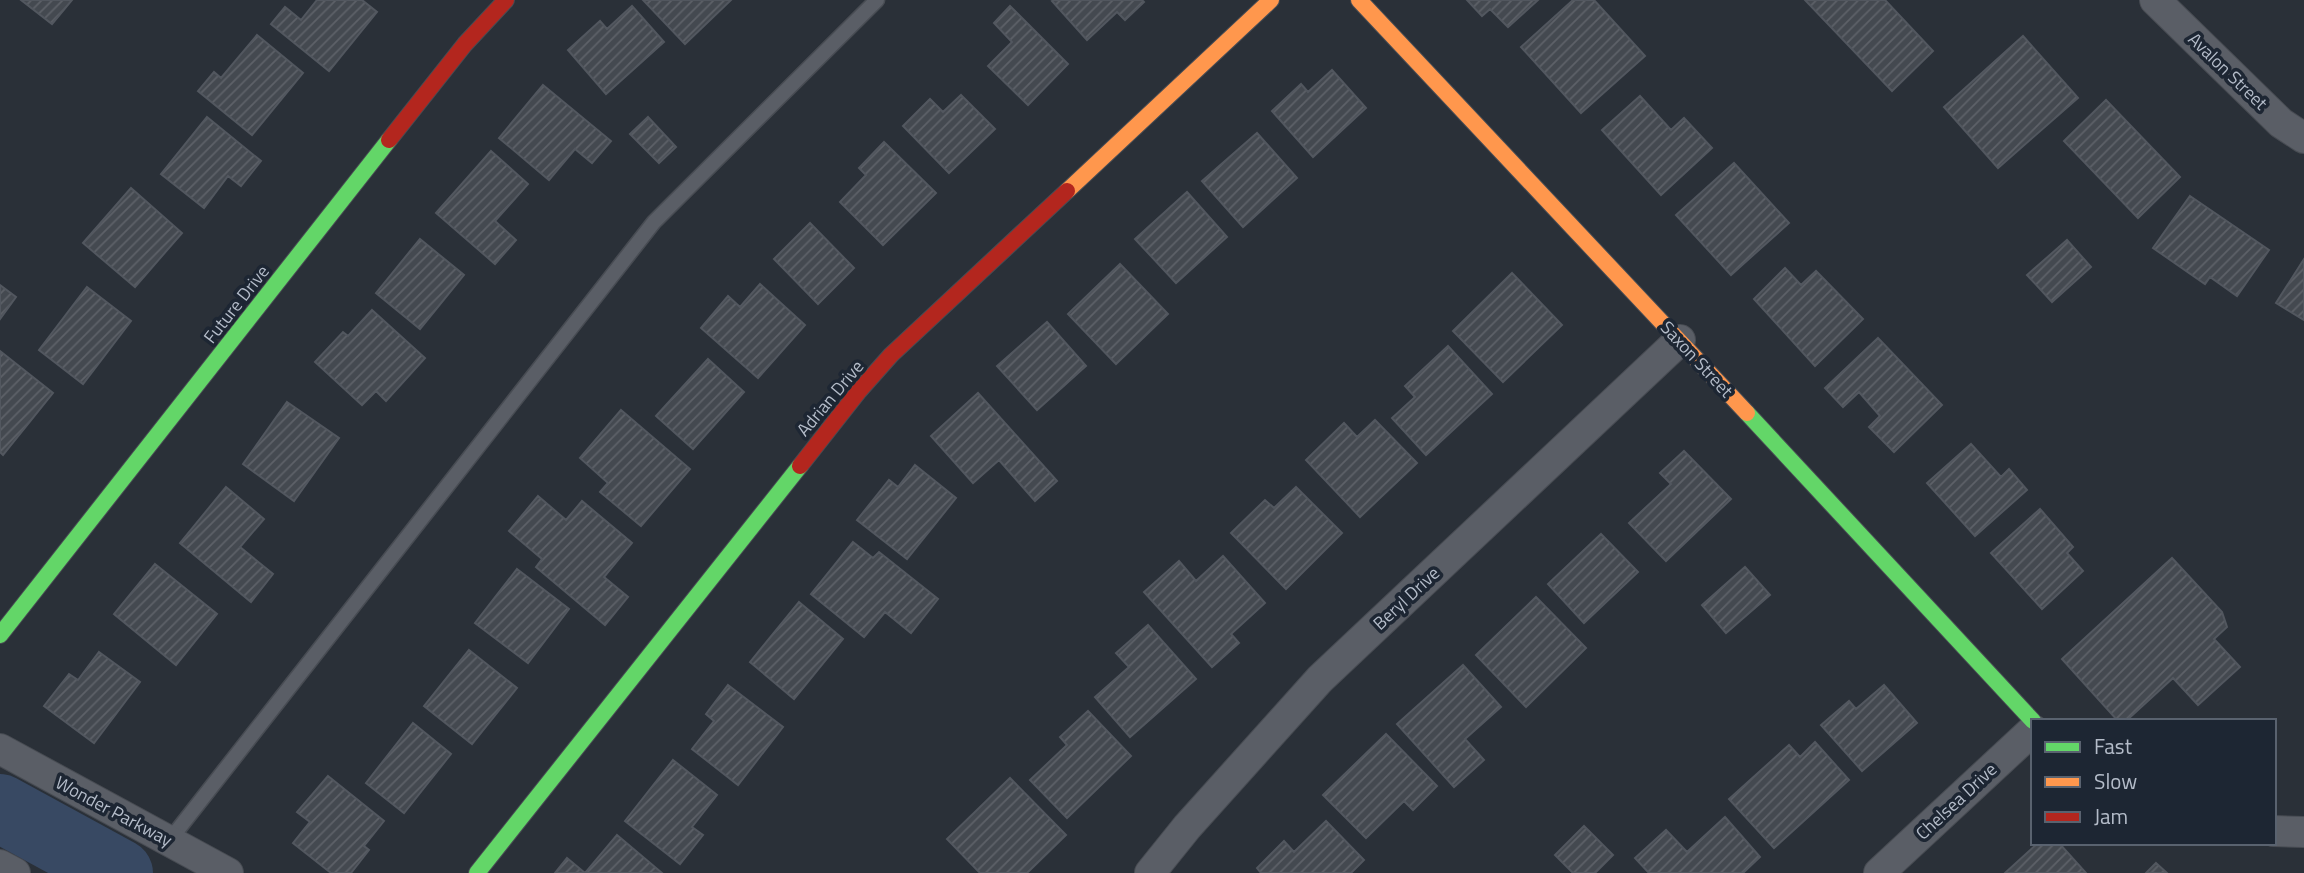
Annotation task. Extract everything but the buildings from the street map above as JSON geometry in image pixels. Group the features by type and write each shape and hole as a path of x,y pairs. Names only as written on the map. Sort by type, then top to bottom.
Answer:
{"street":[{"name":"Future Drive","path":"0,635 465,44 506,0"},
{"name":"Adrian Drive","path":"477,873 859,391 891,355 1271,0"},
{"name":"Saxon Street","path":"1359,0 1680,340 2031,719"},
{"name":"Avalon Street","path":"2155,0 2281,123 2304,138"},
{"name":"Beryl Drive","path":"1150,873 1187,827 1320,680 1680,340"},
{"name":"Chelsea Drive","path":"1879,873 2031,732"},
{"name":"Wonder Parkway","path":"0,749 228,873"},
{"path":"2276,831 2304,832"},
{"path":"0,865 15,873"}],"lane":[{"path":"169,841 654,222 877,0"}],"waterway":[{"path":"0,808 119,873"}],"traffic: fast":[{"path":"0,635 389,140"},
{"path":"1747,413 2031,719"},
{"path":"477,873 800,466"}],"traffic: slow":[{"path":"1067,191 1271,0"},
{"path":"1359,0 1747,413"}],"traffic: jam":[{"path":"389,140 465,44 506,0"},
{"path":"800,466 891,355 1067,191"}]}
